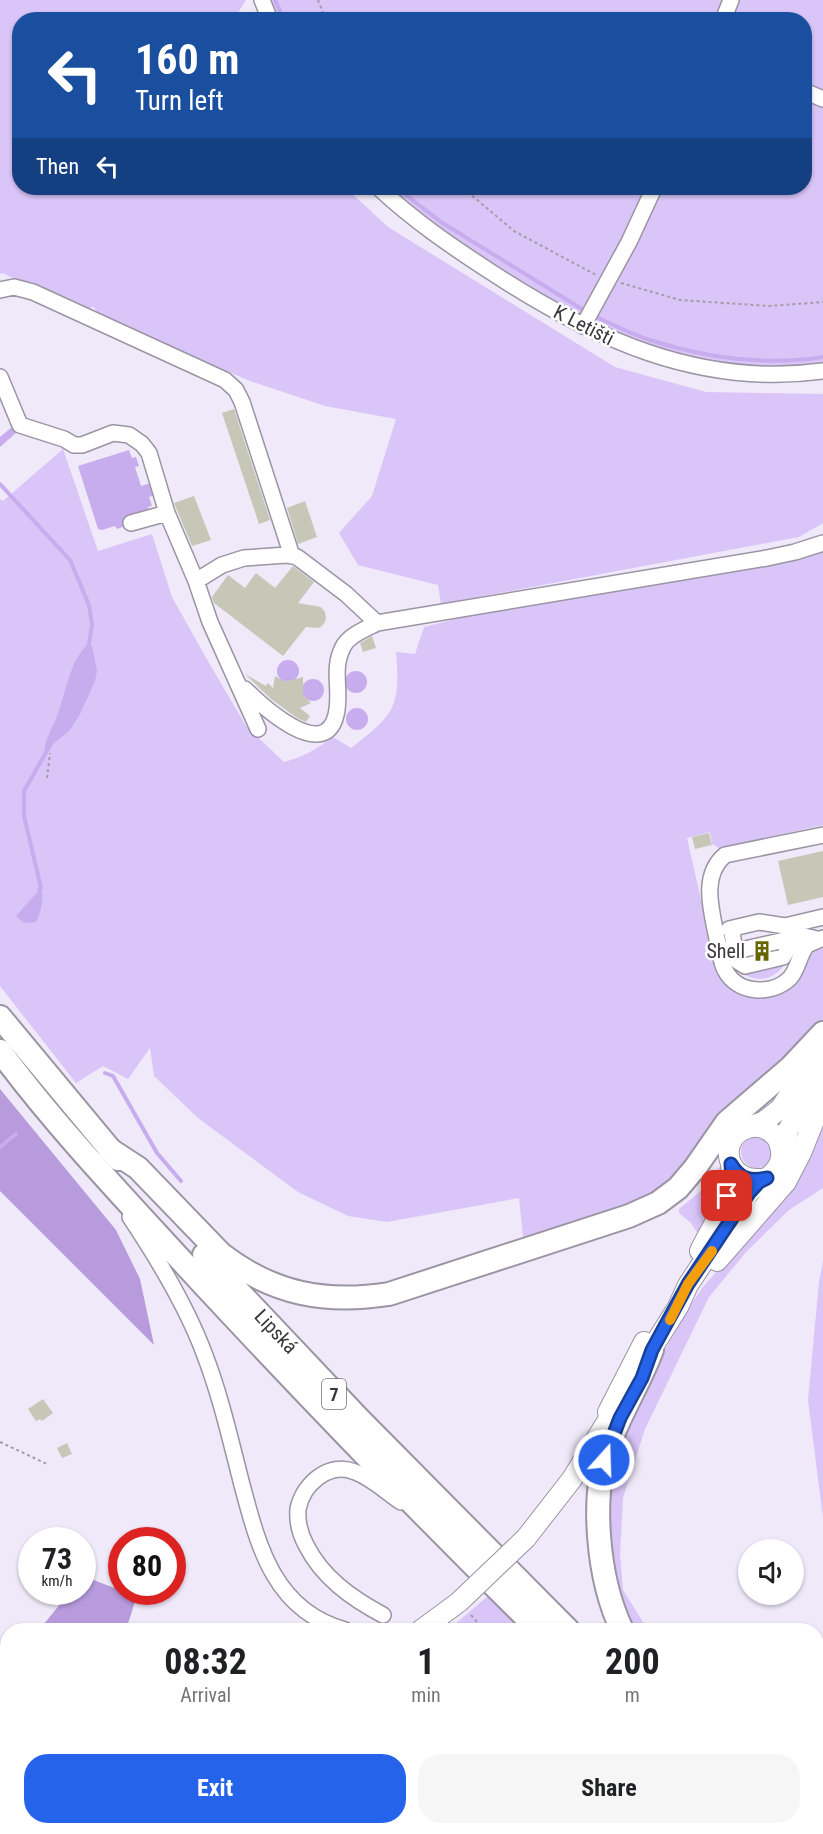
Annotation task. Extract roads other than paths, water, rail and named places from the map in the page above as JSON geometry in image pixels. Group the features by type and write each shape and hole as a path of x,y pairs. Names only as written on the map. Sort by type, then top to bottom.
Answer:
{"highway":[{"name":"Lipská","path":"0,1017 102,1156 260,1346 531,1623"},
{"path":"102,1156 138,1168 210,1244 235,1265 272,1284 316,1297 351,1299 389,1294 644,1211 668,1196 695,1168 727,1122 791,1067 823,1033"},
{"name":"Lipská","path":"0,1051 220,1272 326,1385 561,1623"},
{"path":"555,1240 599,1235 646,1220 668,1210 702,1182 739,1133"},
{"path":"619,1623 608,1594 601,1561 599,1514 602,1474 609,1443 642,1378 652,1350"},
{"path":"499,1592 523,1623"}],"main road":[{"path":"597,1437 637,1354 661,1312 688,1272 727,1196 732,1180 728,1152 739,1133 763,1122 780,1109 823,1044"},
{"path":"440,1623 463,1607 525,1538 572,1479 634,1375 652,1350 688,1284 749,1193 759,1182 777,1169 788,1130 823,1071"},
{"path":"678,1306 786,1182 801,1153 823,1098"},
{"path":"739,1133 760,1127 775,1136 779,1142 782,1157"},
{"path":"731,1164 740,1176 750,1180 767,1178"}],"street":[{"name":"K Letišti","path":"386,195 451,246 536,300 621,344 655,357 717,370 771,374 823,371"},
{"path":"583,326 629,242 651,195"},
{"path":"0,290 14,287 33,292 225,380 242,402 292,556"},
{"path":"0,377 20,425 64,439 74,445 82,446 113,432 129,435 142,444 148,453 167,513 196,581 210,622 258,729"},
{"path":"131,523 167,513"},
{"path":"238,682 262,707 304,733 314,734 327,730 336,717 338,699 336,675 344,644 358,633 377,624 767,558 823,543"},
{"path":"196,581 222,565 244,558 297,557 346,594 377,624"},
{"path":"820,938 811,941 803,949 791,976 779,986 759,990 746,988 729,976 723,966 709,896 715,868 720,859 731,853 756,850 823,835"},
{"path":"717,939 720,932 759,922 785,926 823,917"},
{"path":"737,927 732,933 737,961 741,965 748,966 783,957 793,940 798,937 820,938"},
{"path":"102,1156 139,1230 197,1336 218,1393 255,1531 271,1571 285,1592 302,1608 326,1623"},
{"path":"383,1615 359,1602 341,1588 325,1573 311,1554 298,1523 298,1510 305,1491 317,1478 329,1471 342,1469 356,1472 433,1525"}],"waterway":[{"path":"275,0 280,12"},
{"path":"406,195 441,222 585,311"},
{"path":"594,316 650,340 714,356 779,361 823,357"},
{"path":"0,484 70,560 89,605 92,625 88,650"},
{"path":"39,890 41,888 24,816 24,791 52,742"},
{"path":"105,1073 113,1076 157,1153 181,1181"},
{"path":"0,1147 16,1134"}],"place":[{"name":"Shell","path":"762,951"}]}
